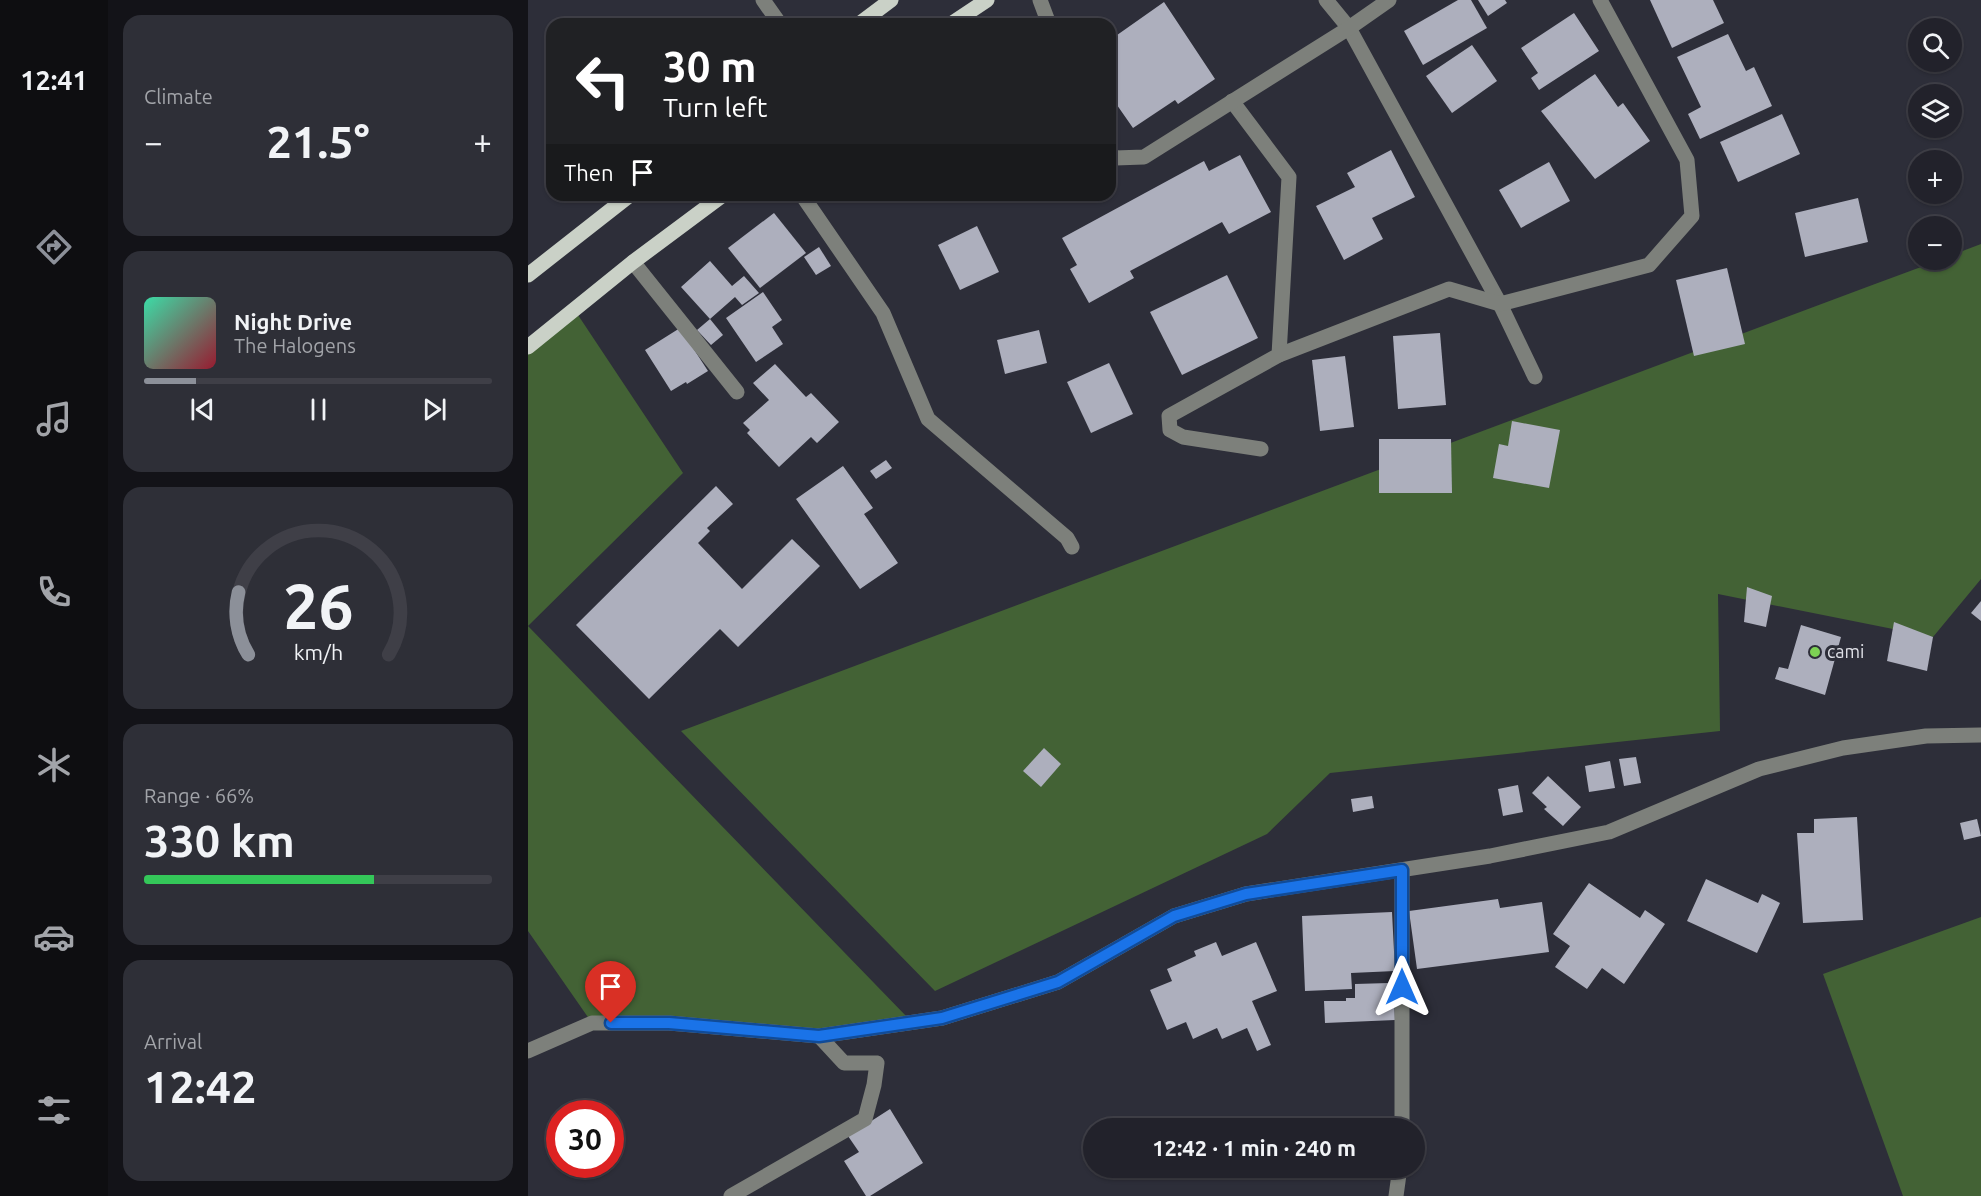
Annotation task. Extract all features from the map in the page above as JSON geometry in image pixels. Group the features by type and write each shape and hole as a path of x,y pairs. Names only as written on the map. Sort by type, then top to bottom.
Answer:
{"main road":[{"path":"866,18 891,0"},
{"path":"960,18 987,0"},
{"path":"528,275 622,201"},
{"path":"528,347 633,262 715,201"}],"street":[{"path":"763,0 776,18"},
{"path":"1040,0 1047,18"},
{"path":"1326,0 1349,28 1500,304 1535,377"},
{"path":"1116,158 1144,157 1349,28 1389,0"},
{"path":"1261,449 1183,437 1170,430 1168,416 1278,356 1449,289 1500,304 1649,265 1692,216 1687,160 1600,0"},
{"path":"1232,102 1289,177 1278,356"},
{"path":"806,201 883,313 928,419 1067,538 1072,547"},
{"path":"633,262 737,392"},
{"path":"528,1051 592,1023 669,1023 819,1036 942,1018 1058,982 1174,916 1246,894 1490,856 1608,832 1759,769 1843,748 1926,736 1981,735"},
{"path":"1402,870 1402,1118"},
{"path":"731,1196 865,1119 877,1063 844,1063 819,1036"},
{"path":"1396,1196 1398,1178"}],"green space":[{"path":"1981,244 1981,579 1933,637 1718,594 1720,731 1330,773 1267,834 935,991 681,731 1913,270 1962,270 1962,251"},
{"path":"574,309 683,473 528,626 528,353"},
{"path":"528,626 907,1017 819,1036 592,1023 528,931"},
{"path":"1981,917 1981,1196 1903,1196 1823,974"}],"building":[{"path":"1458,0 1471,0 1487,28 1423,65 1404,31"},
{"path":"1478,0 1505,0 1507,3 1488,16"},
{"path":"1650,0 1713,0 1724,23 1672,48"},
{"path":"1164,2 1215,79 1178,104 1175,100 1133,128 1116,104 1116,36"},
{"path":"1574,13 1599,51 1539,90 1531,78 1538,73 1521,48"},
{"path":"1728,34 1746,71 1754,67 1772,106 1700,139 1688,114 1701,107 1677,57"},
{"path":"1472,45 1497,81 1452,113 1426,76"},
{"path":"1595,74 1618,107 1623,103 1650,141 1595,179 1541,111"},
{"path":"1782,114 1800,154 1738,182 1720,142"},
{"path":"1391,150 1415,197 1372,218 1383,239 1344,260 1316,206 1355,187 1347,173"},
{"path":"1240,155 1271,212 1229,234 1222,222 1130,271 1134,278 1089,303 1070,269 1077,265 1062,238 1204,161 1209,171"},
{"path":"1549,162 1570,201 1521,228 1499,190"},
{"path":"1858,198 1868,242 1805,257 1795,213"},
{"path":"774,213 806,253 760,288 728,248"},
{"path":"977,226 999,272 960,290 938,245"},
{"path":"819,247 831,266 816,275 804,257"},
{"path":"710,261 732,286 744,276 759,293 742,305 735,297 710,319 681,287"},
{"path":"1727,268 1745,344 1694,356 1676,280"},
{"path":"1227,275 1258,338 1182,375 1150,312"},
{"path":"763,292 782,320 772,327 783,344 756,362 726,318"},
{"path":"710,319 723,335 711,345 697,330"},
{"path":"680,328 708,371 671,391 645,350"},
{"path":"1039,330 1047,363 1005,374 997,340"},
{"path":"1440,333 1446,405 1398,409 1393,336"},
{"path":"1345,356 1354,427 1320,431 1312,360"},
{"path":"1109,363 1133,414 1091,433 1067,382"},
{"path":"775,364 806,397 811,393 839,422 817,443 811,437 779,467 747,433 750,430 743,423 769,400 753,383"},
{"path":"1512,421 1560,430 1549,488 1493,478 1499,444 1508,446"},
{"path":"1379,439 1451,439 1452,493 1379,493"},
{"path":"886,460 892,468 876,479 870,471"},
{"path":"843,466 873,508 864,514 898,563 860,589 796,499"},
{"path":"716,486 733,504 707,528 710,531 698,543 742,589 792,539 820,566 738,647 720,629 649,699 576,625"},
{"path":"1747,587 1772,596 1766,627 1744,622"},
{"path":"1981,601 1981,621 1971,613"},
{"path":"1894,622 1933,637 1927,671 1887,661"},
{"name":"cami","path":"1801,625 1841,637 1825,695 1775,679 1779,667 1788,669"},
{"path":"1044,748 1061,764 1041,787 1023,771"},
{"path":"1636,757 1641,783 1624,786 1619,759"},
{"path":"1610,761 1615,788 1589,792 1585,766"},
{"path":"1548,776 1581,807 1563,826 1544,809 1547,807 1532,793"},
{"path":"1518,785 1523,812 1503,816 1498,789"},
{"path":"1372,796 1374,808 1353,812 1351,799"},
{"path":"1857,817 1863,920 1803,923 1797,833 1814,833 1814,819"},
{"path":"1977,819 1981,836 1964,840 1960,823"},
{"path":"1706,879 1758,903 1762,894 1780,903 1757,953 1687,921"},
{"path":"1589,883 1640,918 1645,910 1665,924 1624,984 1602,968 1587,989 1555,967 1570,946 1553,934"},
{"path":"1498,899 1500,908 1542,902 1549,952 1417,969 1409,911"},
{"path":"1392,912 1395,971 1351,973 1352,989 1305,991 1302,916"},
{"path":"1216,942 1222,956 1256,942 1277,991 1252,1001 1271,1045 1257,1051 1247,1028 1222,1039 1217,1028 1193,1039 1186,1022 1167,1030 1150,990 1172,981 1167,969 1196,956 1194,951"},
{"path":"1389,983 1390,997 1394,997 1395,1020 1325,1023 1324,1001 1346,1001 1346,998 1355,998 1355,984"},
{"path":"890,1109 923,1163 870,1196 866,1196 844,1161 859,1152 848,1136"}],"place":[{"name":"cami","path":"1815,652"}],"route":[{"path":"611,1023 669,1023 819,1036 942,1018 1058,982 1174,916 1246,894 1402,870 1402,987"}]}
